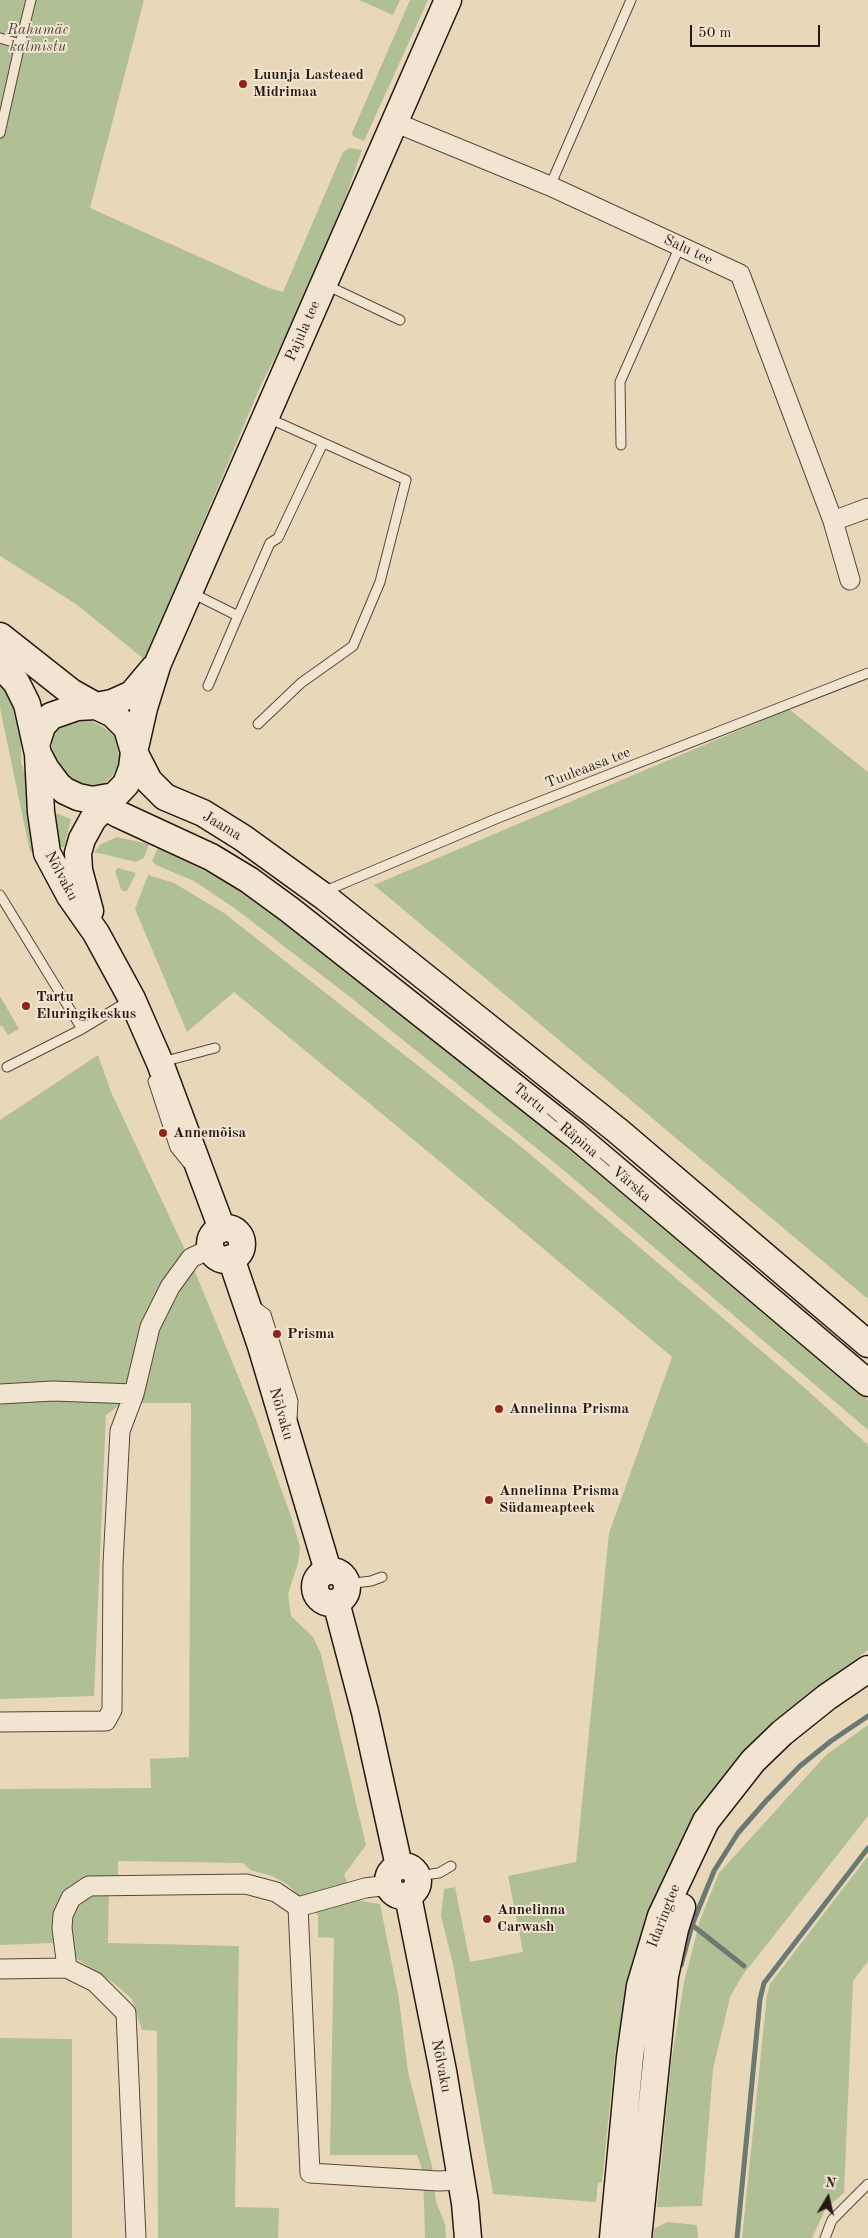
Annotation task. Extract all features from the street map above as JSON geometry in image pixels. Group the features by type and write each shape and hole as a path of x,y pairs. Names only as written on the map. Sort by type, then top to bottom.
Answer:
{"main road":[{"name":"Pajula tee","path":"158,663 448,0"},
{"path":"3,643 16,682 27,704 37,748 46,769 58,785 65,791 78,797 105,800 126,784 132,768 144,708 158,663"},
{"path":"3,643 71,692 113,714 127,728 134,752"},
{"path":"37,748 42,726 51,716 77,707 112,703 132,694 158,663"},
{"name":"Nõlvaku","path":"37,748 40,812 47,853 70,896 96,933 132,998 156,1052 206,1186 221,1245 245,1298 291,1449 337,1586 443,2071 462,2180 468,2238"},
{"name":"Jaama","path":"134,752 149,781 165,797 203,813 243,838 319,893"},
{"name":"Nõlvaku","path":"96,933 79,870 78,854 82,839 105,800"},
{"name":"Tartu — Räpina — Värska","path":"105,800 211,857 249,880 290,910 575,1135 868,1383"},
{"name":"Tartu — Räpina — Värska","path":"319,893 618,1131 868,1344"},
{"name":"Idaringtee","path":"631,2193 630,2057 640,1986 661,1916 706,1821 753,1761 827,1697 868,1669"},
{"name":"Idaringtee","path":"626,2234 665,1976 674,1929 688,1890 712,1839 739,1803 787,1748 829,1714 868,1689"}],"street":[{"name":"Salu tee","path":"394,122 550,186 740,274 833,521 850,580"},
{"path":"833,521 868,508"},
{"path":"0,1722 106,1721 112,1710 113,1564 120,1431 134,1394 150,1327 170,1287 191,1258 221,1245"},
{"path":"0,1394 52,1391 134,1394"},
{"path":"298,1907 365,1888 403,1881"},
{"path":"67,1968 62,1928 63,1915 71,1898 89,1886 246,1884 276,1892 298,1907"},
{"path":"298,1907 310,2173 438,2181 462,2180"},
{"path":"0,1968 67,1968 95,1982 126,2013 136,2238"}],"lane":[{"path":"0,133 31,0"},
{"path":"550,186 631,0"},
{"path":"0,38 20,44"},
{"path":"621,445 620,382 680,246"},
{"path":"323,284 400,320"},
{"path":"258,724 301,683 353,646 380,582 406,480 265,416"},
{"path":"208,686 270,543 278,538 323,442"},
{"path":"189,592 238,616"},
{"name":"Tuuleaasa tee","path":"319,893 498,818 868,673"},
{"path":"0,895 82,1029"},
{"path":"7,1067 82,1029 132,998"},
{"path":"156,1052 214,1048"},
{"path":"337,1586 371,1581 382,1577"},
{"path":"403,1881 439,1873 451,1866"},
{"path":"825,2238 832,2220 868,2184"}],"green space":[{"name":"Rahumäe kalmistu","path":"0,0 144,0 90,208 269,288 283,292 343,152 350,148 362,150 334,230 301,306 260,387 145,660 76,604 0,556"},
{"path":"359,0 400,0 393,15"},
{"path":"410,0 428,0 364,141 353,136 352,133"},
{"path":"0,680 6,688 21,730 21,762 31,791 37,851 33,852 30,852 0,708"},
{"path":"789,709 868,772 868,1299 374,885"},
{"path":"88,719 105,728 115,737 120,756 119,764 113,775 104,784 88,789 69,784 52,759 52,731 60,720"},
{"path":"51,811 71,819 64,847 53,847"},
{"path":"117,837 149,844 144,858 136,862 94,852 101,844"},
{"path":"158,847 234,886 292,927 490,1083 868,1400 868,1430 561,1168 350,997 237,910 194,881 156,865 152,861"},
{"path":"118,868 136,873 127,891 121,889 115,871"},
{"path":"148,875 174,883 224,913 524,1149 798,1382 868,1445 868,1650 774,1721 727,1775 682,1842 655,1898 631,1966 615,2055 602,2182 598,2183 596,2202 493,2194 453,1964 441,1916 444,1889 455,1887 470,1962 523,1952 508,1876 576,1862 609,1533 672,1357 438,1160 234,992 187,1032 135,909"},
{"path":"0,996 19,1029 8,1035 0,1026"},
{"path":"98,1055 111,1092 193,1267 255,1417 292,1519 300,1547 298,1563 288,1594 291,1616 313,1637 321,1654 366,1845 344,1875 356,1900 380,1904 399,1999 408,2072 432,2166 436,2202 445,2224 446,2238 425,2238 423,2171 417,2155 330,2155 334,1938 318,1937 318,1915 287,1884 272,1876 250,1870 243,1863 118,1861 118,1875 109,1878 108,1943 239,1946 235,2207 279,2208 278,2238 158,2238 157,2031 142,2030 132,1999 111,1981 52,1943 0,1945 0,1789 151,1788 150,1759 189,1757 191,1403 122,1403 106,1415 94,1696 0,1699 0,1120"},
{"path":"868,1725 868,1816 742,1976 730,1997 713,2069 702,2206 657,2207 671,2064 684,1982 700,1920 719,1873 826,1755"},
{"path":"868,1856 868,1961 853,1981 844,2193 826,2208 812,2238 742,2238 767,1995 770,1984"},
{"path":"0,2038 72,2039 72,2238 0,2238"},
{"path":"667,2222 697,2225 698,2238 653,2238 654,2229"}],"waterway":[{"path":"744,1966 692,1925 714,1871 738,1833 800,1766 831,1741 868,1716"},
{"path":"737,2238 760,1999 764,1983 868,1848"},
{"path":"681,1965 692,1925"}],"place":[{"name":"Luunja Lasteaed Midrimaa","path":"243,84"},
{"name":"Tartu Eluringikeskus","path":"26,1006"},
{"name":"Annemõisa","path":"163,1133"},
{"name":"Prisma","path":"277,1334"},
{"name":"Annelinna Prisma","path":"499,1409"},
{"name":"Annelinna Prisma Südameapteek","path":"489,1500"},
{"name":"Annelinna Carwash","path":"487,1919"}]}
